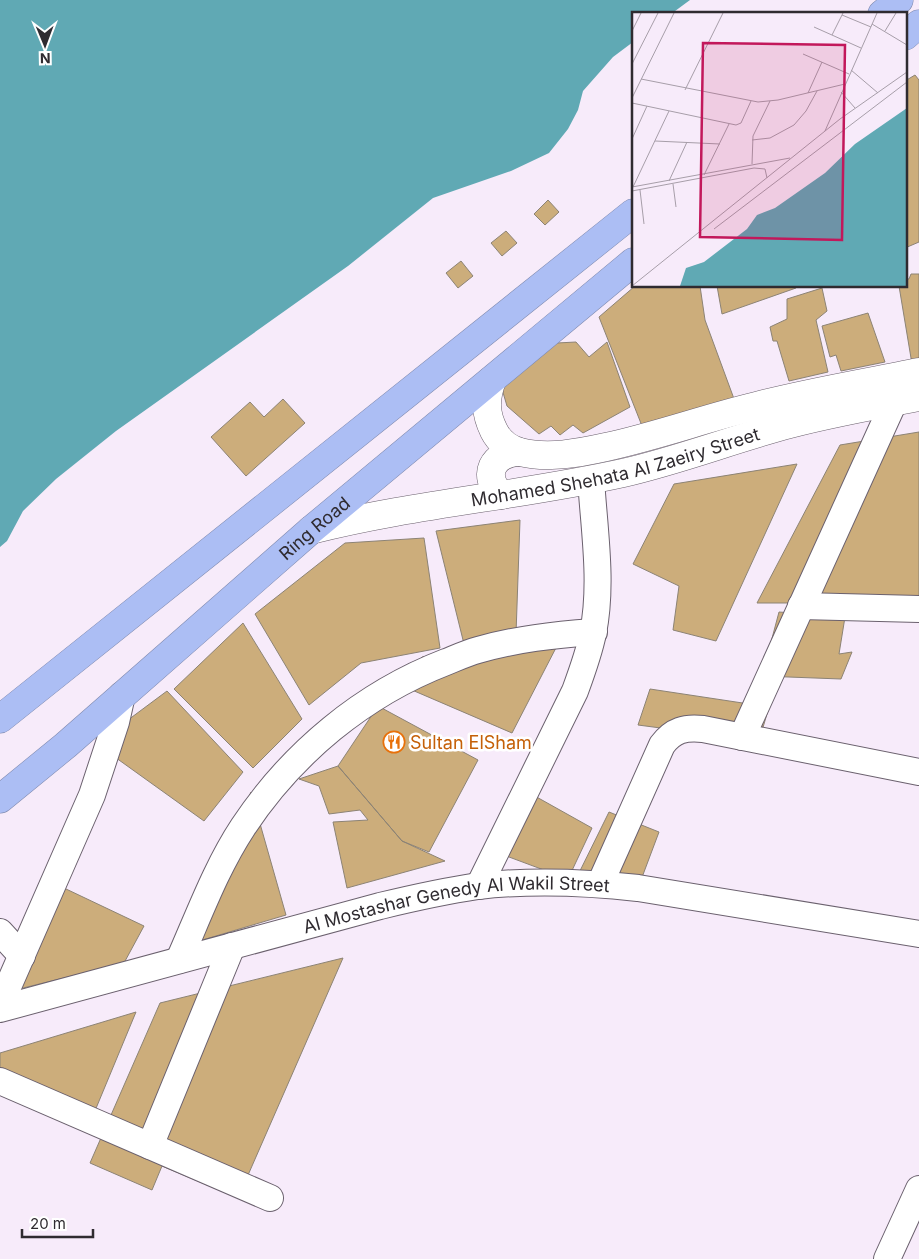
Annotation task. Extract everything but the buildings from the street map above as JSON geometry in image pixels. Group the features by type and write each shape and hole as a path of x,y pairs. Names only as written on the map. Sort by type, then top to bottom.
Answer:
{"highway":[{"path":"884,12 899,0"},
{"path":"906,35 919,24"},
{"path":"0,719 632,214"},
{"name":"Ring Road","path":"0,799 12,780 122,696 311,530 632,263"}],"street":[{"name":"Mohamed Shehata Al Zaeiry Street","path":"492,380 487,394 486,408 496,435 506,446 520,452 557,455 594,450 646,438 783,399 919,372"},
{"name":"Mohamed Shehata Al Zaeiry Street","path":"311,530 392,512 591,479 683,457 789,424 907,399"},
{"path":"742,737 801,606 907,399"},
{"path":"501,495 494,489 491,471 501,455 510,452 520,452"},
{"path":"478,886 574,691 586,661 594,632 597,599 591,479"},
{"path":"801,606 919,609"},
{"path":"179,960 214,877 243,827 278,780 320,737 368,701 420,672 439,664 476,650 534,637 594,632"},
{"path":"0,1007 92,794 116,722 122,696"},
{"path":"600,884 662,745 675,732 694,728 919,772"},
{"name":"Al Mostashar Genedy Al Wakil Street","path":"0,1007 380,906 429,894 478,886 560,882 638,888 919,934"},
{"path":"0,932 22,956"},
{"path":"150,1146 232,946"},
{"path":"0,1081 270,1198"},
{"path":"887,1259 919,1189"}],"water":[{"path":"0,0 690,0 674,12 632,12 632,43 613,57 583,91 578,110 568,129 549,153 511,171 433,198 348,266 116,431 56,479 23,511 7,541 0,547"}],"place":[{"name":"Sultan ElSham","path":"394,742"}]}
